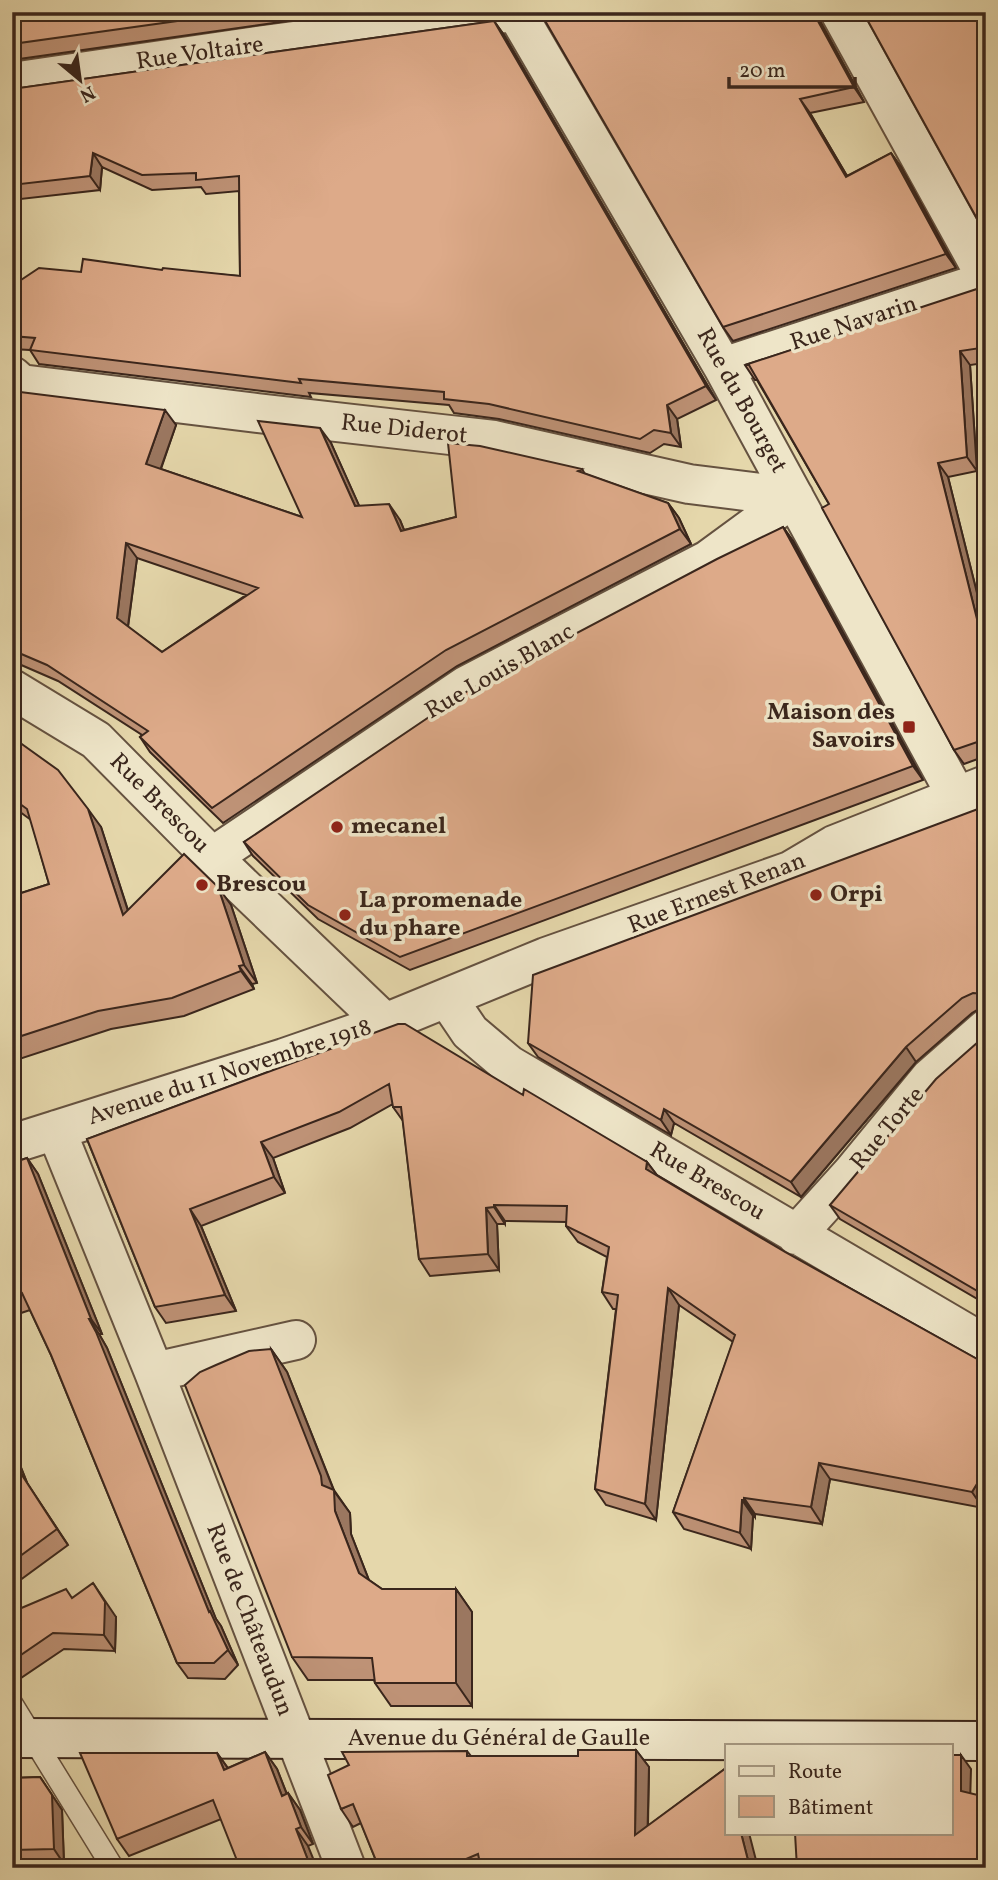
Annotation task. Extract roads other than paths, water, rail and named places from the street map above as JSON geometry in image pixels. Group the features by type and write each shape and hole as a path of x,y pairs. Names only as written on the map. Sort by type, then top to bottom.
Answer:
{"street":[{"name":"Rue Voltaire","path":"12,82 514,12"},
{"name":"Rue du Bourget","path":"514,12 723,367 794,497 971,790"},
{"name":"Rue Navarin","path":"723,367 986,279 840,12"},
{"name":"Rue Diderot","path":"12,376 22,384 257,414 494,440 689,484 794,497"},
{"name":"Rue Louis Blanc","path":"212,857 467,685 708,560 794,497"},
{"name":"Rue Brescou","path":"12,689 96,740 212,857 385,1023"},
{"name":"Rue Ernest Renan","path":"447,998 546,957 790,871 835,845 971,790"},
{"name":"Rue Brescou","path":"447,998 470,1031 509,1065 986,1345"},
{"name":"Avenue du 11 Novembre 1918","path":"12,1144 284,1058 447,998"},
{"name":"Rue Torte","path":"796,1235 852,1173 930,1078 986,1029"},
{"name":"Rue de Châteaudun","path":"56,1130 155,1372 346,1868"},
{"path":"155,1372 296,1340"},
{"name":"Avenue du Général de Gaulle","path":"24,1738 986,1741"}],"lane":[{"path":"12,1704 24,1738 113,1868"}],"place":[{"name":"Maison des Savoirs","path":"909,727"},
{"name":"mecanel","path":"337,827"},
{"name":"Brescou","path":"202,885"},
{"name":"Orpi","path":"816,895"},
{"name":"La promenade du phare","path":"345,915"}]}
